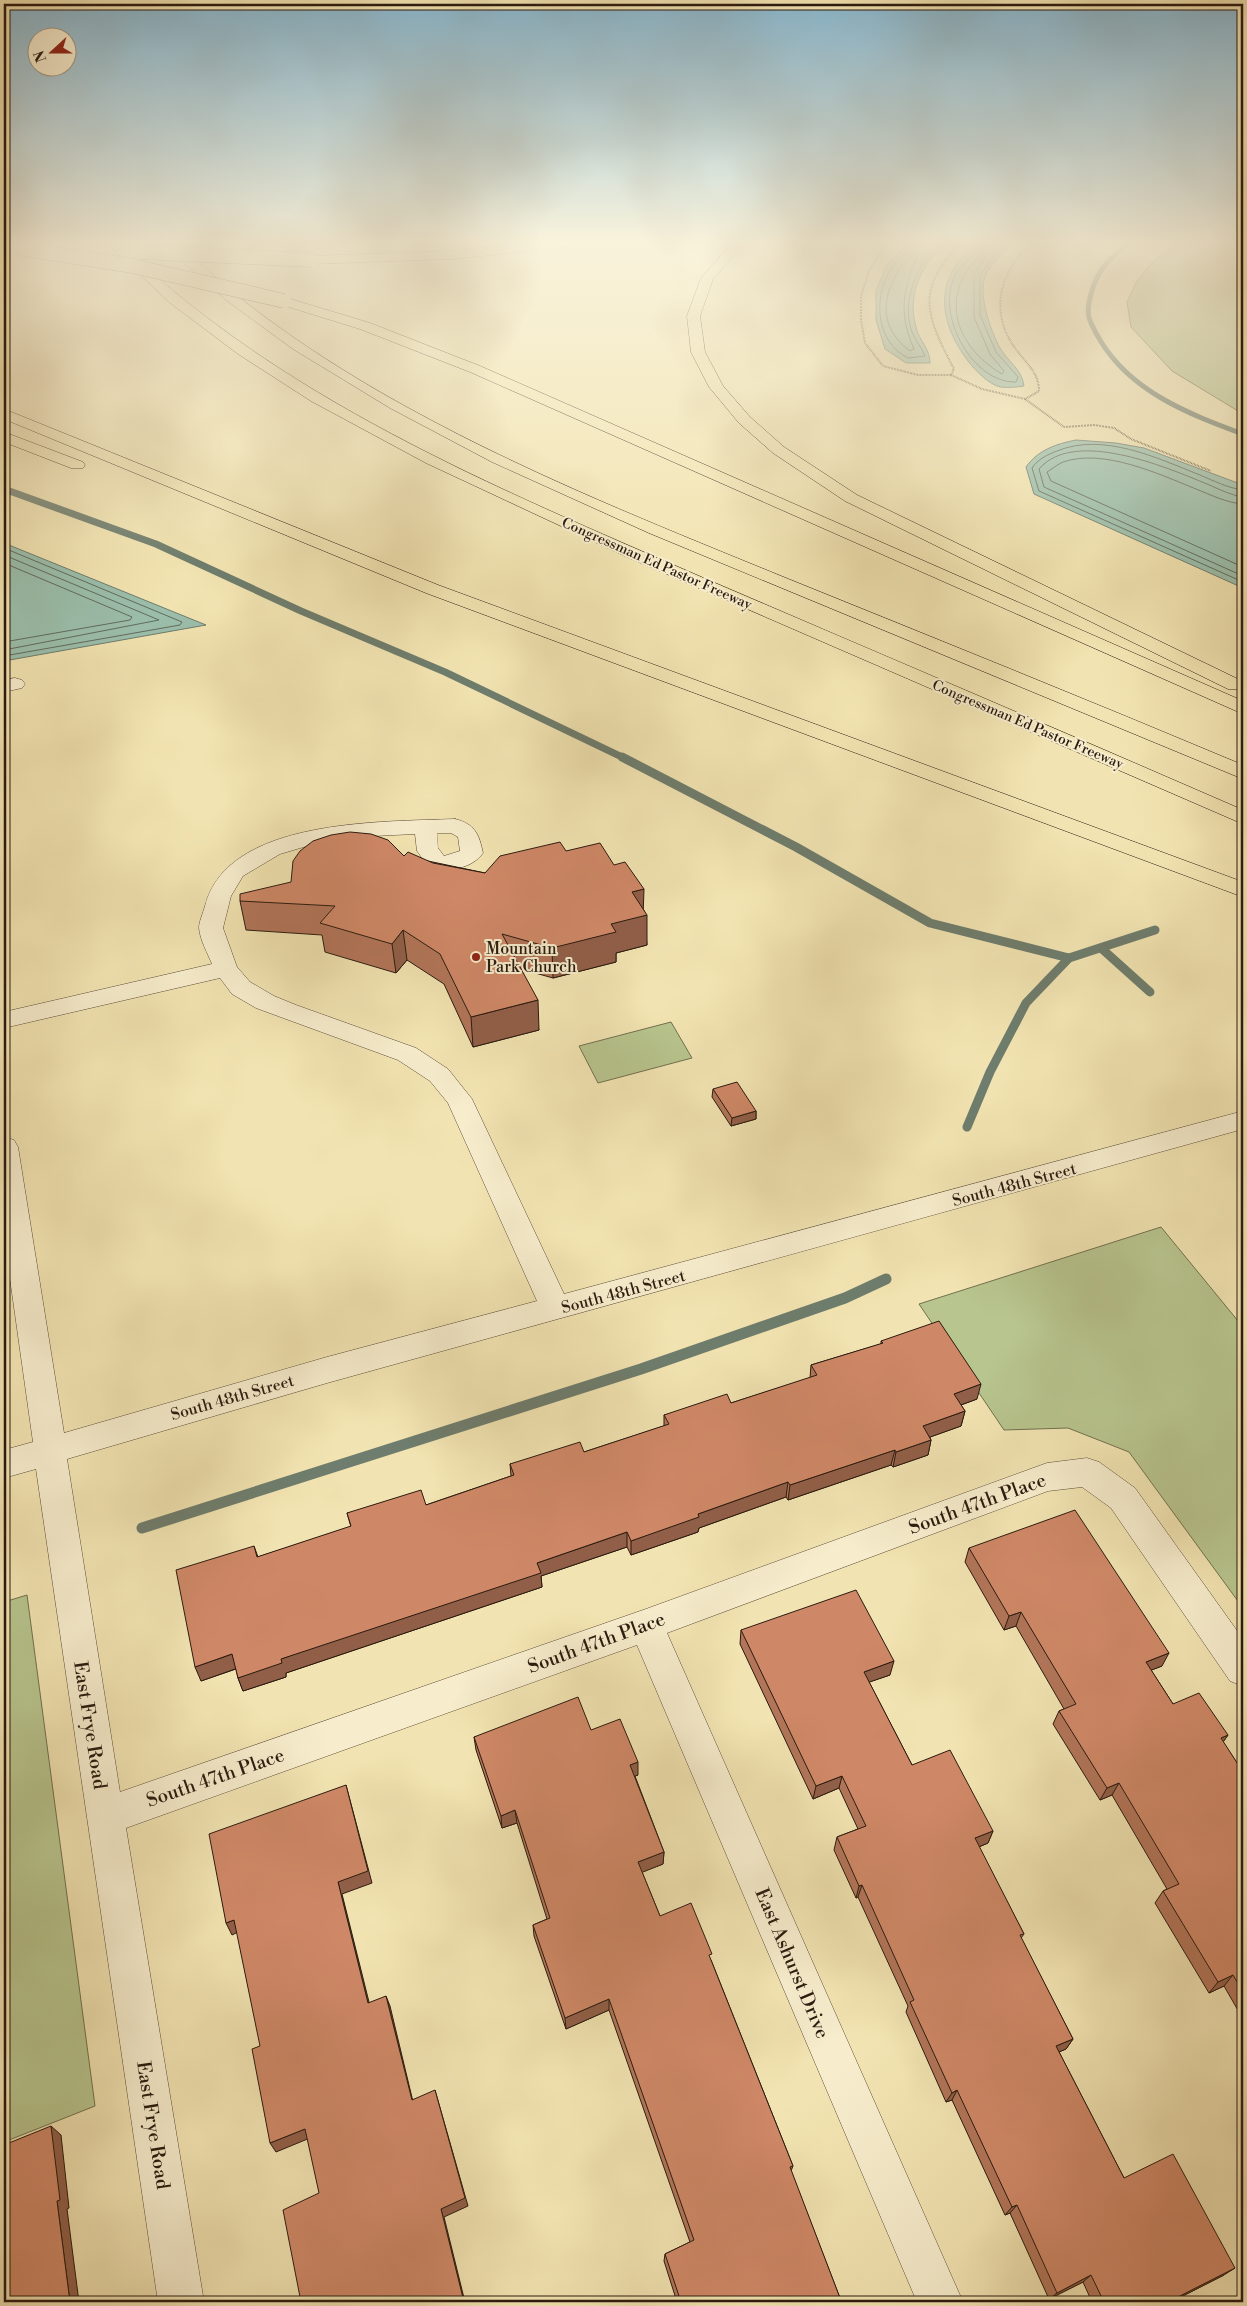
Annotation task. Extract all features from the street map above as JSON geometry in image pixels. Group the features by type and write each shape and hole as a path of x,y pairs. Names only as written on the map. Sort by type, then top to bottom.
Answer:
{"highway":[{"name":"Congressman Ed Pastor Freeway","path":"239,348 332,406 443,466 605,541 1243,818"},
{"name":"Congressman Ed Pastor Freeway","path":"301,348 361,386 467,444 552,485 703,550 1243,773"},
{"path":"422,348 475,369 1243,708"},
{"path":"697,348 711,380 728,404 752,429 794,463 851,498 1243,689"},
{"path":"4,414 432,589 1243,890"},
{"path":"4,437 88,469"},
{"path":"116,479 331,559 432,589"}],"street":[{"path":"426,828 373,829 322,835 272,849 234,872 219,896 211,928 226,968 241,988 265,1002 407,1054 439,1075 459,1099 556,1309"},
{"path":"4,1020 226,968"},
{"name":"South 48th Street","path":"4,1464 326,1370 556,1309 1243,1120"},
{"name":"East Frye Road","path":"4,1147 51,1449 59,1522 181,2302"},
{"name":"South 47th Place","path":"106,1816 646,1625 1047,1477 1087,1472 1123,1498 1243,1670"},
{"name":"East Ashurst Drive","path":"646,1625 940,2302"}],"path":[{"path":"869,348 883,366 918,375 951,375 982,389 1025,399 1064,427 1094,425 1114,428 1131,439 1211,471"},
{"path":"945,348 954,369 951,375"},
{"path":"1017,348 1039,378 1039,391 1025,399"}],"green space":[{"path":"1150,348 1243,348 1243,414 1172,371"},
{"path":"671,1022 692,1058 598,1083 579,1046"},
{"path":"1161,1227 1243,1327 1243,1608 1129,1452 1068,1428 1004,1430 919,1304"},
{"path":"27,1595 95,2106 4,2142 4,1602"}],"water":[{"path":"925,348 930,358 930,363 906,363 885,349"},
{"path":"959,348 1000,348 1021,375 1024,386 996,386 978,373"},
{"path":"1076,440 1116,443 1144,448 1243,485 1243,588 1034,494 1026,467 1042,452"},
{"path":"4,543 206,625 4,661"}],"building":[{"name":"Mountain Park Church","path":"350,832 371,834 388,840 404,856 408,852 433,863 485,873 500,856 560,842 566,851 600,843 614,865 625,862 644,889 632,892 647,915 611,924 616,932 552,948 502,934 538,1000 471,1017 440,954 403,930 392,944 320,923 335,906 240,901 240,894 291,882 293,861 300,851 313,841 331,835"},
{"path":"737,1082 756,1111 732,1118 713,1089"},
{"path":"939,1321 981,1384 954,1394 965,1411 923,1426 931,1440 790,1485 788,1482 698,1514 699,1517 631,1541 627,1532 537,1563 541,1573 281,1659 282,1663 238,1678 232,1654 195,1667 176,1570 254,1546 257,1557 351,1526 347,1513 421,1490 426,1505 514,1475 510,1464 580,1442 584,1452 669,1424 664,1415 727,1394 731,1403 817,1375 811,1365 883,1343 881,1341"},
{"path":"1075,1510 1169,1653 1146,1662 1173,1704 1199,1693 1228,1735 1221,1738 1243,1772 1243,1992 1233,1975 1218,1982 1163,1891 1179,1884 1119,1783 1107,1788 1059,1711 1076,1704 1021,1612 1009,1616 969,1548"},
{"path":"856,1590 894,1661 864,1672 912,1765 950,1750 993,1831 975,1838 1024,1934 1020,1935 1073,2039 1056,2046 1124,2178 1173,2154 1235,2268 1168,2302 1104,2302 1091,2275 1057,2293 1017,2205 1012,2207 957,2090 952,2093 910,2002 914,2000 862,1885 859,1886 837,1837 866,1826 842,1776 816,1786 741,1630"},
{"path":"578,1697 591,1730 620,1719 638,1762 630,1765 664,1852 638,1862 660,1916 691,1903 712,1954 709,1955 793,2166 790,2167 840,2298 837,2299 838,2302 681,2302 665,2254 694,2240 609,1999 565,2018 533,1925 550,1918 515,1810 501,1816 474,1737"},
{"path":"346,1785 368,1871 338,1882 368,2003 386,1996 412,2100 435,2090 465,2198 441,2209 464,2302 301,2302 283,2210 319,2193 305,2129 270,2143 252,2049 260,2046 234,1920 226,1923 209,1834"},
{"path":"51,2126 60,2200 57,2201 70,2302 4,2302 4,2145"}],"waterway":[{"path":"1105,348 1128,374 1163,399 1202,418 1243,434"},
{"path":"4,489 156,544 301,611 445,672 623,758"},
{"path":"623,758 796,847 930,923 1069,958"},
{"path":"1069,958 1155,930"},
{"path":"1101,948 1150,992"},
{"path":"967,1127 990,1072 1026,1003 1069,958"},
{"path":"142,1528 641,1369 845,1298 886,1279"}],"place":[{"name":"Mountain Park Church","path":"476,957"}]}
